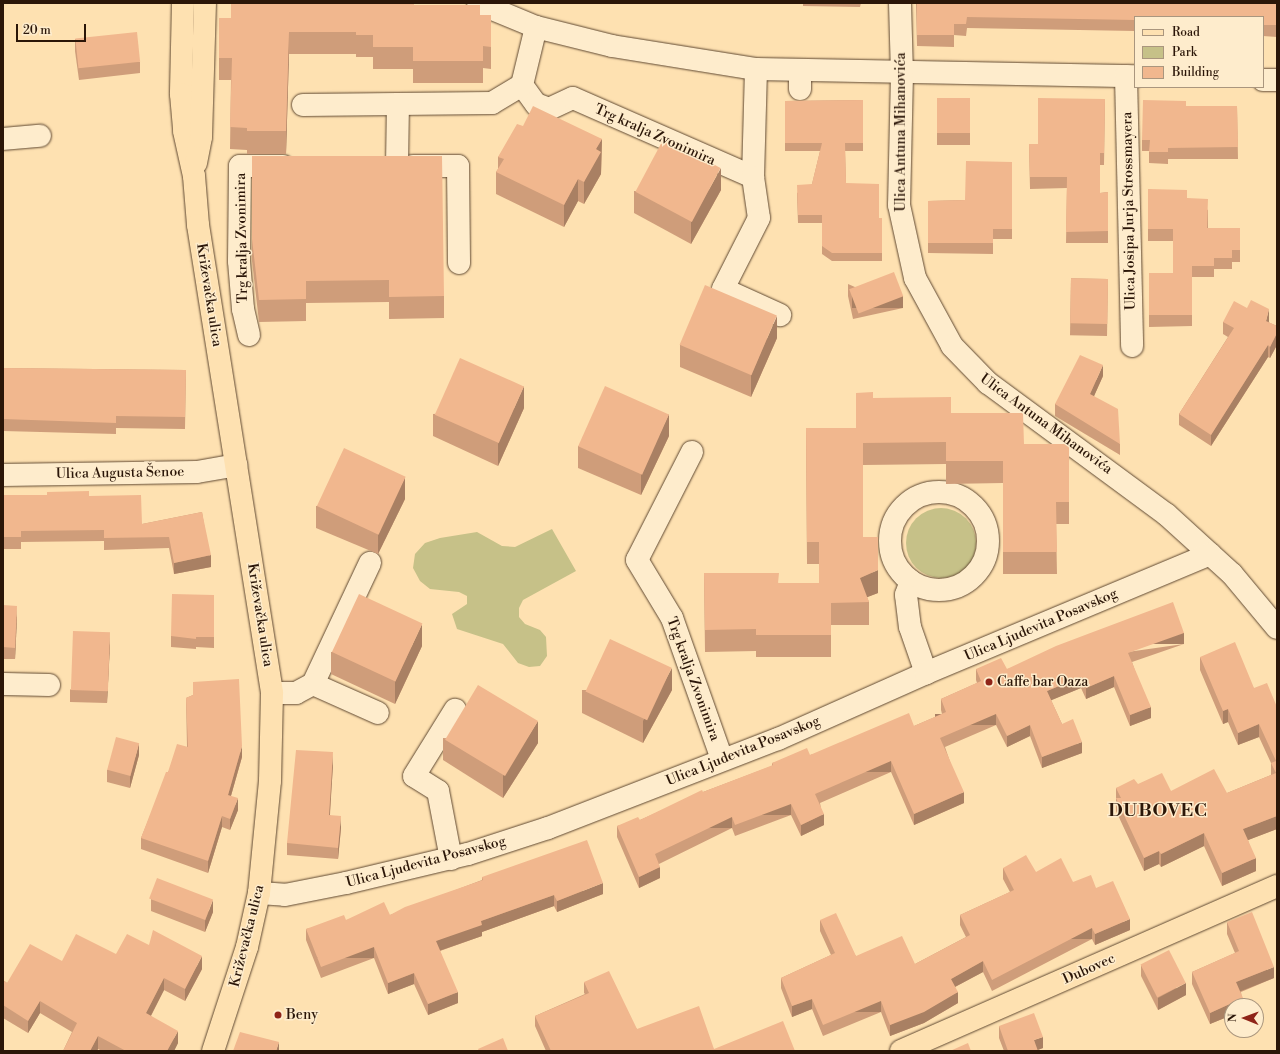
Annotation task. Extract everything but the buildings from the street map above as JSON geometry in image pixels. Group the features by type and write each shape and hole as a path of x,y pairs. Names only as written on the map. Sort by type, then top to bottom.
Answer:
{"main road":[{"name":"Križevačka ulica","path":"183,3 181,94 184,131 194,176 198,225 272,693 270,781 259,892 247,947 214,1051"},
{"name":"Križevačka ulica","path":"194,176 201,136 205,3"},
{"name":"Dubovec","path":"901,1051 1277,886"}],"street":[{"name":"Ulica Josipa Jurja Strossmayera","path":"478,3 536,27 656,55 756,70 800,80 902,74 1130,76 1132,346"},
{"name":"Ulica Antuna Mihanovića","path":"900,3 902,74 899,205 906,246 915,278 952,346 988,384 1142,494 1210,554 1250,593 1277,628"},
{"path":"303,105 492,103 522,85 536,27"},
{"path":"756,70 753,177 759,218 723,289 780,315"},
{"path":"1264,80 1277,80"},
{"name":"Trg kralja Zvonimira","path":"522,85 536,104 549,108 574,98 717,163 753,177"},
{"path":"397,166 398,105"},
{"path":"3,139 40,136"},
{"name":"Trg kralja Zvonimira","path":"248,335 243,309 239,261 240,166 303,166"},
{"path":"373,166 458,166 459,263"},
{"name":"Trg kralja Zvonimira","path":"692,452 637,560 672,618 722,759"},
{"name":"Ulica Augusta Šenoe","path":"3,476 197,472 236,465"},
{"path":"932,492 949,493 964,499 977,509 985,524 987,534 986,556 979,571 956,587 942,590 928,589 911,581 896,563 891,549 895,521 904,508 917,498 932,492"},
{"name":"Ulica Ljudevita Posavskog","path":"259,892 285,895 450,859 548,828 722,759 778,739 926,673 1210,554"},
{"path":"272,693 296,693 313,684 370,563"},
{"path":"911,581 906,595 910,627 926,673"},
{"path":"3,684 49,685"},
{"path":"313,684 378,713"},
{"path":"450,859 438,791 414,776 455,710"}],"green space":[{"path":"941,508 960,514 970,524 976,543 970,562 960,572 941,578 922,572 912,562 906,543 912,524 922,514"},
{"path":"552,529 576,571 523,600 519,608 519,617 525,624 540,630 546,637 547,656 540,666 529,667 518,663 503,644 457,629 452,614 467,604 467,596 459,592 430,589 420,581 413,568 415,554 425,543 440,538 477,532 502,546 515,547"}],"place":[{"name":"Caffe bar Oaza","path":"989,682"},
{"name":"Beny","path":"278,1015"}],"district":[{"name":"DUBOVEC","path":"1158,811"}]}
